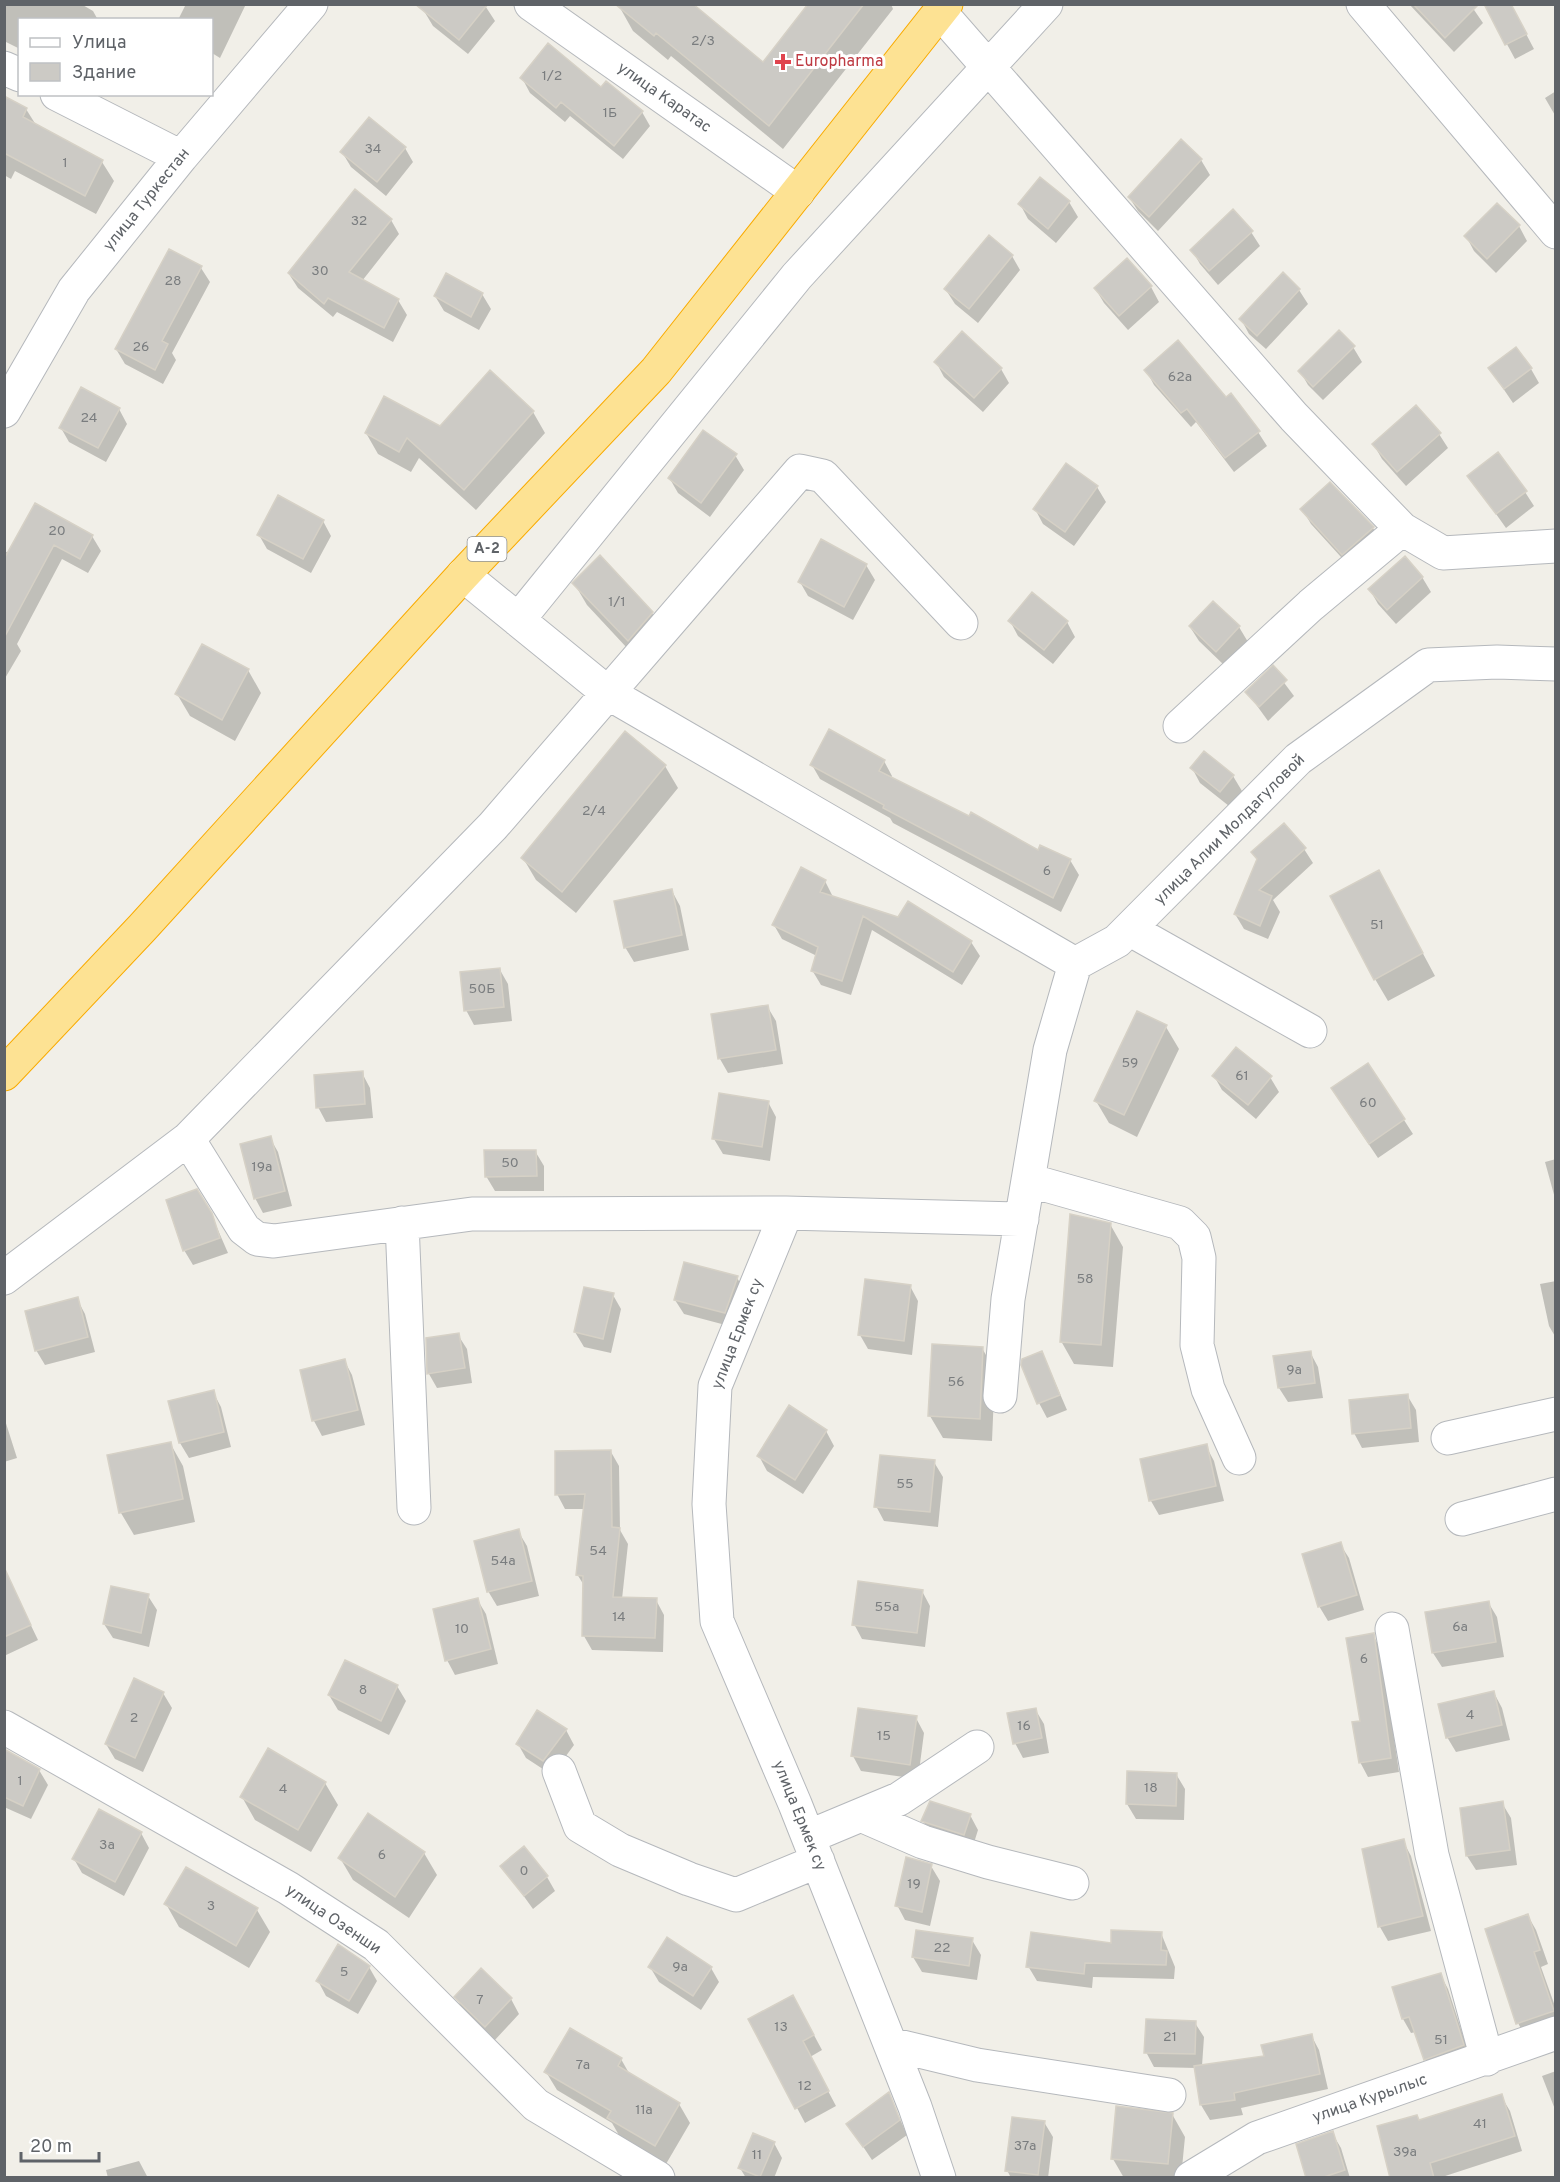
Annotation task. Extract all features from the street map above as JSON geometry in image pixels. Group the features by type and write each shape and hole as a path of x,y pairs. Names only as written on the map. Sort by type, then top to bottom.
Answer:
{"highway":[{"name":"A-2","path":"4,1074 142,928 463,575 656,371 943,8"}],"street":[{"name":"улица Туркестан","path":"4,411 74,290 181,157 311,4"},
{"name":"улица Каратас","path":"531,4 798,192"},
{"path":"519,620 797,276 1046,4"},
{"path":"1363,4 1556,232"},
{"path":"943,8 989,67 1294,417 1401,529 1443,553 1556,546"},
{"path":"4,68 18,74"},
{"path":"61,96 181,157"},
{"path":"4,1278 188,1139 493,826 800,471 823,476 961,622"},
{"path":"1180,726 1311,605 1401,529"},
{"path":"463,575 608,693 1075,964 1050,1050 1008,1299 1000,1396"},
{"name":"улица Алии Молдагуловой","path":"1075,964 1117,941 1298,759 1428,665 1497,662 1556,664"},
{"path":"1129,929 1310,1031"},
{"path":"188,1139 244,1229 256,1239 274,1241 472,1214 786,1213 1022,1219"},
{"path":"1028,1180 1180,1222 1194,1237 1199,1258 1197,1345 1208,1389 1239,1458"},
{"name":"улица Ермек су","path":"786,1213 716,1386 709,1503 717,1621 813,1849 890,2044 939,2178"},
{"path":"402,1223 414,1508"},
{"path":"1448,1438 1556,1414"},
{"path":"1462,1519 1556,1494"},
{"path":"1392,1629 1432,1855 1487,2059"},
{"name":"улица Озенши","path":"4,1727 288,1888 376,1946 536,2105 658,2178"},
{"path":"559,1771 580,1826 620,1850 689,1879 736,1895 813,1849 861,1815 899,1799 977,1747"},
{"path":"861,1815 923,1842 988,1862 1072,1882"},
{"name":"улица Курылыс","path":"1191,2178 1257,2138 1556,2033"},
{"path":"890,2044 976,2065 1169,2095"}],"building":[{"path":"415,4 488,4 459,40"},
{"path":"615,4 693,4 763,62 808,4 864,4 769,126 656,33 654,36"},
{"path":"1413,4 1479,4 1445,38"},
{"path":"1484,4 1511,4 1527,34 1505,45"},
{"path":"548,43 601,87 606,81 643,111 614,146 561,102 556,108 520,78"},
{"path":"4,96 27,108 23,117 103,160 85,196 4,153"},
{"path":"369,117 406,147 377,182 340,152"},
{"path":"1181,139 1202,159 1149,217 1128,197"},
{"path":"1040,177 1070,201 1048,229 1018,204"},
{"path":"355,189 392,219 349,272 399,299 384,328 328,298 324,304 288,273"},
{"path":"1497,203 1520,225 1487,259 1464,236"},
{"path":"1233,209 1253,231 1209,271 1190,250"},
{"path":"989,235 1013,255 969,309 944,289"},
{"path":"169,249 202,266 162,341 168,344 155,370 115,349"},
{"path":"1127,258 1152,286 1119,316 1094,288"},
{"path":"1283,272 1300,289 1257,336 1239,319"},
{"path":"446,273 483,293 471,317 434,296"},
{"path":"1339,330 1355,346 1313,387 1298,371"},
{"path":"962,331 1002,368 974,398 934,362"},
{"path":"1178,340 1226,397 1231,393 1260,431 1225,458 1187,409 1181,413 1144,370"},
{"path":"1516,347 1532,368 1504,389 1488,368"},
{"path":"490,370 534,411 464,490 407,438 399,452 365,433 384,396 440,426"},
{"path":"81,387 120,408 98,448 59,428"},
{"path":"1416,405 1441,433 1397,472 1372,444"},
{"path":"703,430 737,454 701,503 668,478"},
{"path":"1498,452 1527,491 1496,514 1467,476"},
{"path":"1066,463 1098,486 1065,532 1033,509"},
{"path":"1330,482 1374,527 1342,555 1300,509"},
{"path":"278,495 324,520 303,559 257,535"},
{"path":"35,503 93,535 80,559 54,545 4,638 4,559"},
{"path":"821,539 867,564 844,607 798,582"},
{"path":"600,555 653,612 628,641 572,583"},
{"path":"1405,556 1423,577 1387,610 1368,589"},
{"path":"1032,592 1068,621 1044,650 1008,621"},
{"path":"1213,601 1240,626 1216,652 1189,626"},
{"path":"202,644 249,669 222,720 175,694"},
{"path":"1273,665 1287,680 1259,707 1245,692"},
{"path":"829,729 885,760 879,771 969,816 971,812 1038,850 1040,845 1071,859 1053,898 883,808 884,805 810,765"},
{"path":"625,731 666,765 562,892 521,858"},
{"path":"1204,751 1234,775 1220,792 1190,768"},
{"path":"1284,823 1306,848 1259,890 1272,896 1260,926 1234,914 1257,859 1251,852"},
{"path":"801,867 826,880 820,892 898,917 908,901 972,941 953,972 863,916 842,981 811,971 818,947 772,925"},
{"path":"1379,870 1423,953 1374,980 1330,896"},
{"path":"672,889 682,935 624,948 614,901"},
{"path":"500,968 504,1007 464,1011 460,972"},
{"path":"768,1005 776,1050 718,1059 711,1014"},
{"path":"1137,1011 1167,1025 1124,1115 1094,1101"},
{"path":"1236,1047 1272,1076 1248,1105 1212,1076"},
{"path":"1368,1063 1405,1119 1369,1144 1331,1088"},
{"path":"363,1071 365,1104 316,1108 314,1075"},
{"path":"719,1093 769,1101 762,1147 712,1139"},
{"path":"271,1136 285,1191 254,1199 240,1144"},
{"path":"484,1150 536,1150 537,1176 485,1177"},
{"path":"197,1189 212,1213 220,1238 183,1251 166,1200"},
{"path":"1070,1214 1111,1223 1101,1345 1060,1342"},
{"path":"684,1262 738,1276 725,1313 674,1300"},
{"path":"865,1279 911,1285 904,1341 858,1335"},
{"path":"584,1287 614,1293 603,1339 574,1332"},
{"path":"78,1297 88,1337 35,1351 25,1311"},
{"path":"459,1333 465,1368 427,1374 426,1338"},
{"path":"932,1344 983,1347 980,1419 928,1416"},
{"path":"1042,1351 1060,1395 1037,1404 1021,1365 1022,1359"},
{"path":"1311,1351 1315,1383 1278,1388 1273,1356"},
{"path":"345,1359 358,1410 312,1421 300,1370"},
{"path":"214,1390 224,1432 179,1443 168,1401"},
{"path":"1408,1394 1411,1428 1352,1434 1349,1400"},
{"path":"789,1405 827,1430 795,1480 757,1456"},
{"path":"171,1442 183,1499 119,1513 107,1455"},
{"path":"1207,1444 1216,1486 1149,1501 1140,1459"},
{"path":"611,1450 612,1527 620,1528 613,1597 657,1598 655,1638 582,1636 583,1576 576,1575 585,1494 555,1495 555,1451"},
{"path":"880,1455 935,1460 930,1512 874,1507"},
{"path":"519,1529 532,1581 487,1592 474,1541"},
{"path":"1341,1542 1357,1595 1318,1607 1302,1554"},
{"path":"4,1567 31,1625 4,1637"},
{"path":"858,1581 923,1590 917,1633 852,1625"},
{"path":"111,1586 149,1594 141,1633 103,1624"},
{"path":"478,1598 491,1649 445,1661 433,1609"},
{"path":"1489,1601 1496,1642 1432,1653 1425,1612"},
{"path":"1374,1633 1391,1758 1359,1763 1352,1722 1360,1721 1346,1638"},
{"path":"345,1660 398,1685 381,1721 328,1695"},
{"path":"134,1678 164,1692 135,1758 105,1744"},
{"path":"1494,1691 1502,1725 1446,1738 1438,1704"},
{"path":"858,1708 917,1716 910,1765 851,1756"},
{"path":"1036,1708 1042,1738 1013,1744 1007,1713"},
{"path":"537,1710 567,1729 543,1761 516,1744"},
{"path":"268,1748 326,1782 298,1830 240,1797"},
{"path":"4,1749 40,1769 23,1806 4,1797"},
{"path":"1127,1771 1177,1773 1176,1806 1126,1804"},
{"path":"930,1801 971,1814 964,1835 921,1821"},
{"path":"1503,1801 1510,1850 1466,1856 1460,1808"},
{"path":"99,1809 142,1832 115,1882 72,1859"},
{"path":"368,1813 425,1852 395,1897 338,1858"},
{"path":"1404,1839 1423,1916 1378,1927 1362,1849"},
{"path":"524,1846 548,1876 524,1896 500,1866"},
{"path":"906,1857 932,1864 922,1912 895,1906"},
{"path":"186,1867 258,1908 236,1946 164,1904"},
{"path":"1528,1914 1540,1950 1534,1952 1554,2011 1516,2024 1485,1929"},
{"path":"916,1930 973,1938 969,1966 912,1957"},
{"path":"1111,1930 1162,1932 1161,1950 1167,1951 1166,1965 1085,1963 1084,1974 1026,1967 1031,1932 1111,1943"},
{"path":"667,1937 712,1967 693,1996 648,1967"},
{"path":"338,1944 370,1966 349,2001 316,1981"},
{"path":"481,1968 512,1998 485,2027 454,1997"},
{"path":"1441,1973 1464,2045 1424,2060 1409,2017 1402,2019 1392,1987"},
{"path":"793,1995 814,2035 803,2041 829,2091 795,2109 748,2019"},
{"path":"1146,2019 1196,2021 1195,2054 1144,2053"},
{"path":"570,2028 622,2058 618,2066 680,2103 655,2146 607,2118 611,2111 544,2072"},
{"path":"1312,2034 1320,2074 1234,2093 1235,2100 1200,2105 1194,2066 1264,2056 1261,2045"},
{"path":"889,2092 900,2120 863,2147 846,2124"},
{"path":"1502,2094 1515,2136 1430,2163 1434,2178 1390,2178 1377,2126 1417,2115 1419,2120"},
{"path":"1116,2106 1173,2113 1168,2164 1111,2159"},
{"path":"1012,2117 1045,2121 1038,2175 1005,2171"},
{"path":"1333,2131 1345,2170 1321,2178 1306,2178 1296,2144"},
{"path":"753,2133 775,2142 760,2177 738,2168"}],"place":[{"name":"Europharma","path":"783,62"}]}
